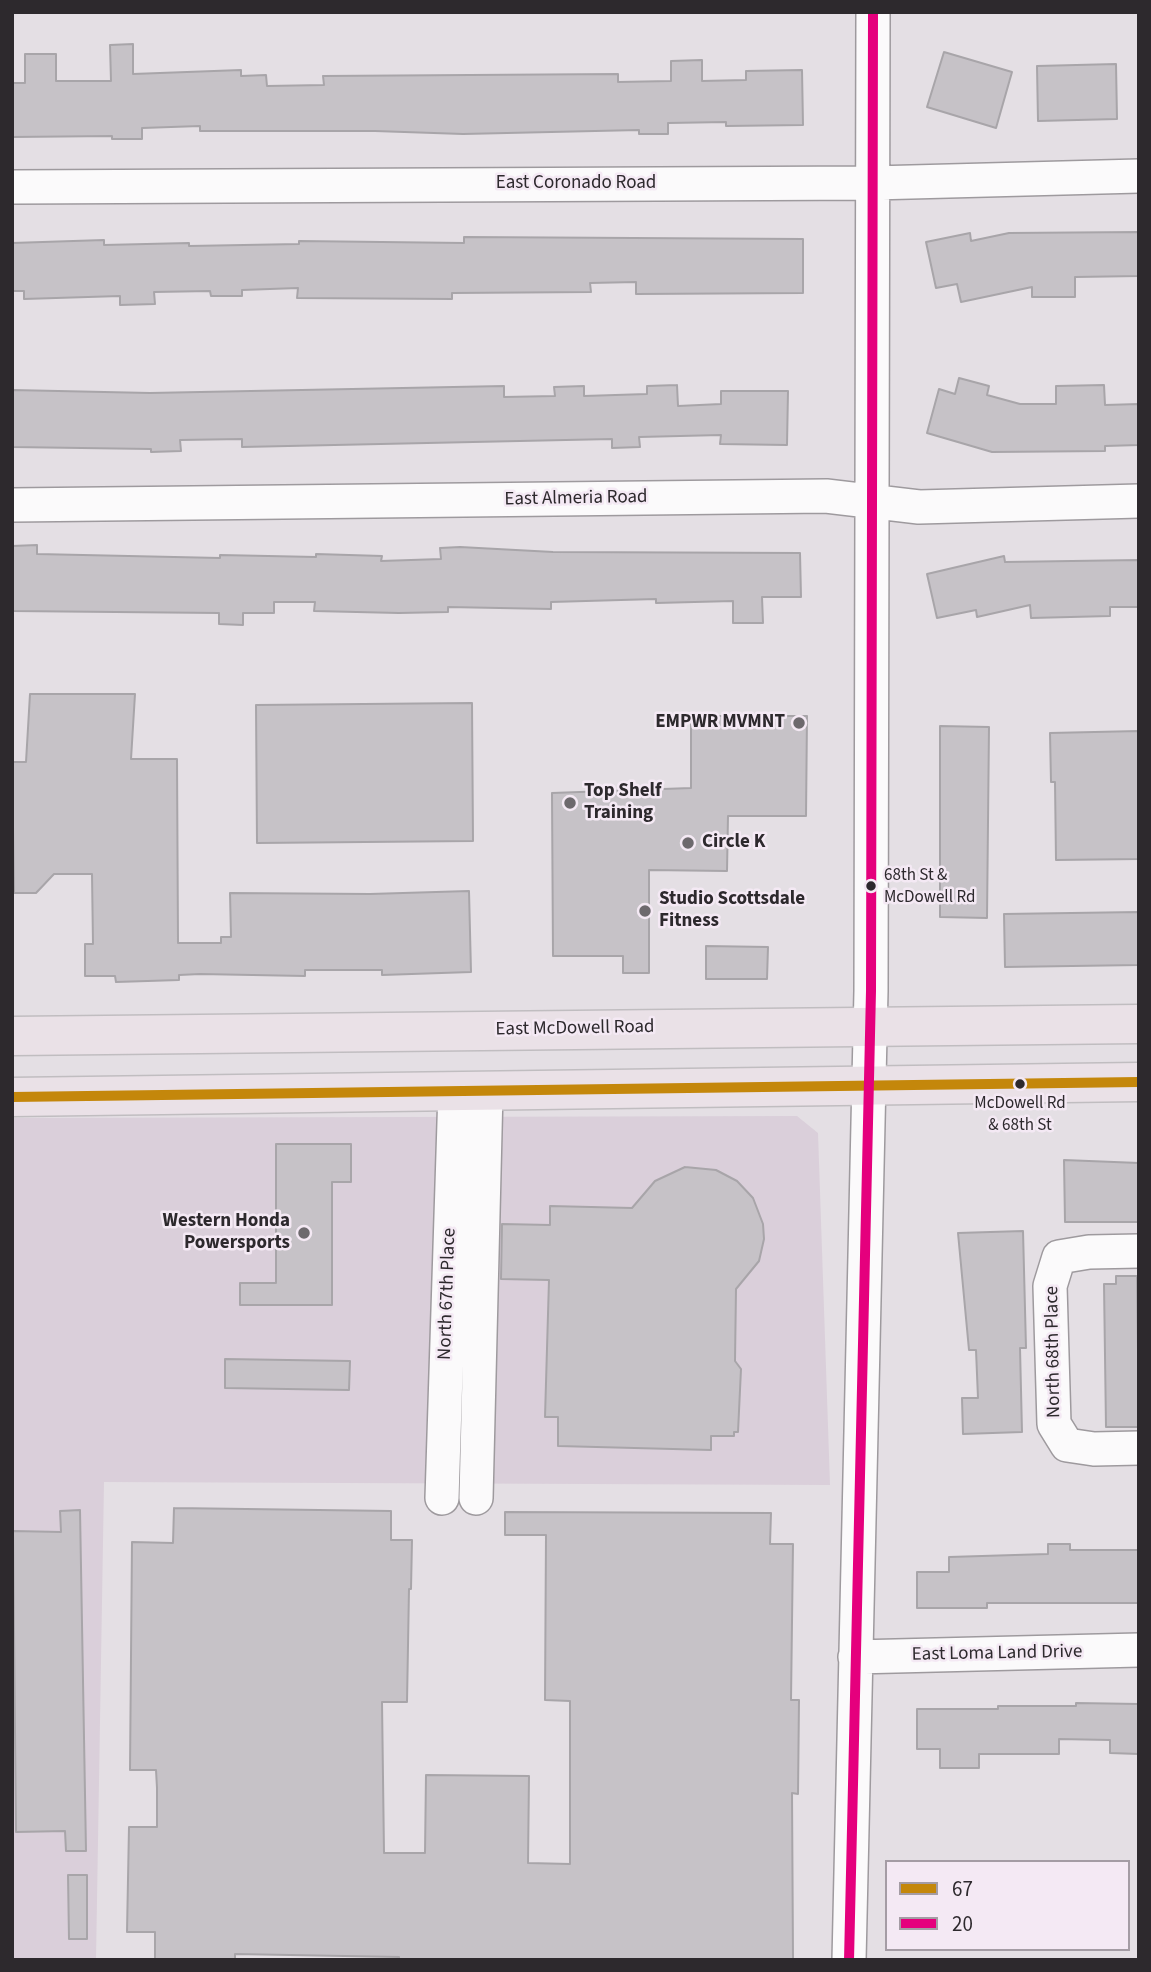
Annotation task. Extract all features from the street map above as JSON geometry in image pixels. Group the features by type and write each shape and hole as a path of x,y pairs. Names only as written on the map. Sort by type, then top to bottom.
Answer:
{"main road":[{"name":"East McDowell Road","path":"12,1036 1139,1024"},
{"path":"391,1032 392,1093"},
{"path":"12,1097 1139,1082"}],"street":[{"path":"849,1960 870,1028 874,502 873,12"},
{"name":"East Coronado Road","path":"12,187 873,183 1139,176"},
{"name":"East Almeria Road","path":"12,505 826,496 919,508 1139,501"},
{"name":"North 67th Place","path":"442,1498 470,1091"},
{"name":"North 67th Place","path":"470,1091 476,1498"},
{"name":"North 68th Place","path":"1139,1251 1089,1252 1059,1257 1050,1286 1054,1424 1067,1445 1094,1449 1139,1448"},
{"name":"East Loma Land Drive","path":"855,1657 1139,1650"}],"shaded area":[{"path":"797,1116 818,1133 830,1485 104,1482 96,1960 12,1960 12,1118"}],"building":[{"path":"133,44 133,74 241,70 241,76 266,75 267,86 324,85 323,76 618,74 618,82 671,81 671,61 702,60 702,81 746,80 746,71 802,70 803,125 726,126 726,122 668,123 668,134 639,134 639,130 463,134 200,131 200,126 142,128 142,139 112,139 112,136 12,137 12,83 25,83 25,54 56,54 56,81 111,81 110,45"},
{"path":"944,52 1012,72 996,128 927,107"},
{"path":"1116,64 1117,119 1038,121 1037,66"},
{"path":"1139,232 1139,276 1075,277 1075,297 1032,297 1032,287 961,302 957,284 936,288 926,242 970,233 971,241 1009,233"},
{"path":"464,237 803,239 803,293 636,294 636,282 590,283 591,292 452,293 452,299 297,298 298,288 242,290 242,296 211,296 210,291 154,292 155,304 120,305 120,296 24,299 24,291 12,291 12,243 104,240 104,245 189,243 189,246 299,244 299,241 464,243"},
{"path":"959,378 989,386 987,395 1020,404 1056,404 1056,386 1104,385 1105,405 1139,404 1139,445 1105,446 1105,451 992,452 927,433 939,389 955,394"},
{"path":"677,385 678,406 721,404 721,391 788,391 787,445 720,444 721,435 639,437 640,447 612,448 612,439 242,447 242,439 180,440 181,451 151,452 151,449 12,447 12,390 150,393 504,386 504,397 555,396 554,387 584,386 584,396 647,394 647,386"},
{"path":"37,545 37,554 220,558 220,555 316,557 316,554 382,556 381,561 441,559 440,548 460,547 553,552 800,553 801,597 762,597 763,623 733,623 733,601 656,603 656,599 551,602 551,609 448,607 448,612 399,613 314,611 315,602 274,602 274,613 243,613 243,625 219,624 219,613 12,611 12,546"},
{"path":"1004,556 1005,562 1139,560 1139,607 1110,607 1110,616 1031,618 1030,605 977,617 976,610 937,618 927,574"},
{"path":"30,694 135,694 131,759 177,759 178,943 221,943 221,937 231,937 230,893 370,894 469,891 471,972 382,975 382,970 305,970 305,976 200,974 179,975 179,980 116,982 115,976 85,976 85,944 93,944 92,874 54,874 36,893 14,893 12,762 26,762"},
{"path":"472,703 473,841 257,843 256,705"},
{"path":"691,716 807,716 806,816 728,816 727,871 649,870 649,973 623,973 623,956 553,956 552,793 691,788"},
{"path":"940,726 989,727 987,918 940,917"},
{"path":"1139,731 1139,859 1056,860 1055,782 1051,782 1050,733"},
{"path":"1139,912 1139,965 1005,967 1004,914"},
{"path":"706,946 768,947 767,979 706,979"},
{"name":"Western Honda Powersports","path":"276,1144 351,1144 351,1182 332,1182 332,1305 240,1305 240,1283 276,1283"},
{"path":"1064,1160 1139,1163 1139,1222 1065,1222"},
{"path":"685,1167 716,1170 737,1181 753,1198 763,1224 764,1239 759,1261 736,1289 735,1361 741,1369 738,1432 734,1432 734,1436 711,1436 711,1450 558,1446 558,1417 545,1417 549,1280 501,1279 502,1224 550,1225 550,1206 632,1208 655,1181"},
{"path":"1023,1231 1026,1348 1020,1348 1022,1432 963,1434 962,1398 978,1398 976,1350 969,1350 958,1233"},
{"path":"1116,1276 1137,1276 1139,1427 1106,1427 1104,1284 1116,1284"},
{"path":"225,1359 350,1361 349,1390 225,1388"},
{"path":"174,1508 391,1511 391,1540 412,1540 411,1589 407,1702 382,1702 384,1853 425,1853 426,1775 529,1776 528,1863 570,1864 570,1701 545,1700 546,1535 505,1535 505,1512 771,1513 770,1544 793,1544 791,1700 799,1700 798,1794 792,1793 793,1960 399,1960 399,1957 235,1954 235,1960 155,1960 155,1932 127,1932 129,1827 157,1827 156,1770 130,1770 132,1542 173,1543"},
{"path":"80,1510 86,1851 66,1851 65,1831 16,1832 13,1531 61,1532 60,1511"},
{"path":"1048,1544 1070,1544 1070,1550 1139,1550 1139,1603 987,1603 987,1608 917,1608 917,1572 949,1572 949,1557 1048,1554"},
{"path":"1076,1703 1139,1704 1139,1754 1110,1753 1110,1740 1059,1739 1059,1754 979,1754 979,1768 940,1768 940,1749 917,1749 917,1709 998,1709 998,1706 1076,1706"},
{"path":"68,1875 87,1875 87,1939 69,1939"}],"transit line":[{"name":"20","path":"849,1960 871,991 873,12"},
{"name":"67","path":"12,1097 1139,1082"}],"place":[{"name":"EMPWR MVMNT","path":"799,723"},
{"name":"Top Shelf Training","path":"570,803"},
{"name":"Circle K","path":"688,843"},
{"name":"68th St & McDowell Rd","path":"871,886"},
{"name":"Studio Scottsdale Fitness","path":"645,911"},
{"name":"McDowell Rd & 68th St","path":"1020,1084"},
{"name":"Western Honda Powersports","path":"304,1233"}]}
